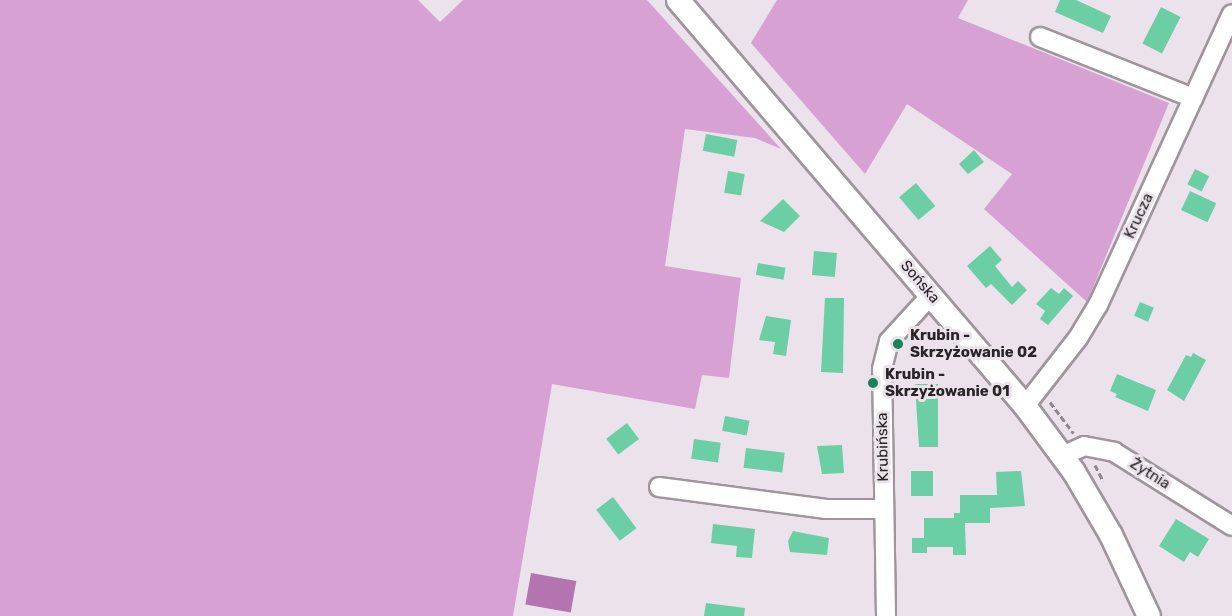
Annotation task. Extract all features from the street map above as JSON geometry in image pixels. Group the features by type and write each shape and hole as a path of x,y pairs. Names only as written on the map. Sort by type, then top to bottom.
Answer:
{"street":[{"name":"Sońska","path":"678,0 1025,406 1062,456 1111,535 1149,616"},
{"name":"Krucza","path":"1025,406 1078,338 1098,305 1232,14"},
{"path":"1040,37 1193,98"},
{"name":"Krubińska","path":"886,616 884,354 889,342 931,295"},
{"name":"Żytnia","path":"1062,456 1084,446 1114,452 1232,526"},
{"path":"659,487 825,509 884,509"}],"shaded area":[{"path":"0,0 418,0 440,22 463,0 647,0 781,149 755,138 685,129 665,266 741,278 729,378 702,375 695,409 552,384 513,616 0,616"},
{"path":"777,0 968,0 958,18 1169,103 1087,302 984,209 1012,174 907,104 865,174 751,43"},
{"path":"531,573 576,581 571,613 525,605"}],"building":[{"path":"1060,0 1076,0 1111,16 1103,33 1055,12"},
{"path":"1161,7 1181,17 1162,54 1142,44"},
{"path":"706,134 737,140 734,157 703,151"},
{"path":"974,150 984,162 968,174 959,164"},
{"path":"1195,169 1209,176 1202,191 1187,184"},
{"path":"728,171 745,174 741,196 724,193"},
{"path":"916,183 935,206 918,220 899,197"},
{"path":"1190,191 1216,203 1207,222 1181,210"},
{"path":"783,199 800,216 784,232 760,221"},
{"path":"990,246 1002,260 995,266 1012,287 1018,281 1027,290 1012,305 991,284 986,288 967,266"},
{"path":"814,251 837,253 835,277 812,275"},
{"path":"758,263 786,268 783,280 756,275"},
{"path":"1051,288 1059,294 1064,288 1073,296 1048,325 1040,319 1045,311 1036,304"},
{"path":"825,298 844,298 843,373 821,372"},
{"path":"1140,302 1154,308 1148,322 1134,316"},
{"path":"766,316 791,320 786,356 773,354 775,342 759,340"},
{"path":"1193,353 1206,360 1184,401 1167,390 1186,355 1191,357"},
{"path":"1117,374 1156,390 1148,411 1115,397 1117,394 1110,391"},
{"path":"915,384 938,384 938,447 919,447"},
{"path":"725,416 750,421 747,435 722,431"},
{"path":"627,423 639,439 618,455 606,439"},
{"path":"694,439 721,443 718,463 691,459"},
{"path":"842,445 844,473 822,474 817,446"},
{"path":"746,448 785,453 782,473 744,468"},
{"path":"911,471 933,471 933,496 911,496"},
{"path":"1021,471 1025,506 990,508 990,523 965,523 966,555 953,555 953,547 927,547 927,553 912,553 912,538 924,538 924,518 954,518 954,513 960,513 960,495 997,495 996,472"},
{"path":"613,497 636,528 620,541 596,510"},
{"path":"1176,519 1209,539 1198,557 1190,552 1184,562 1159,546"},
{"path":"713,524 755,529 752,558 736,557 737,546 711,543"},
{"path":"793,531 829,538 827,555 790,552 788,541"},
{"path":"706,603 745,608 744,616 704,616"}],"place":[{"name":"Krubin - Skrzyżowanie 02","path":"898,344"},
{"name":"Krubin - Skrzyżowanie 01","path":"873,383"}]}
